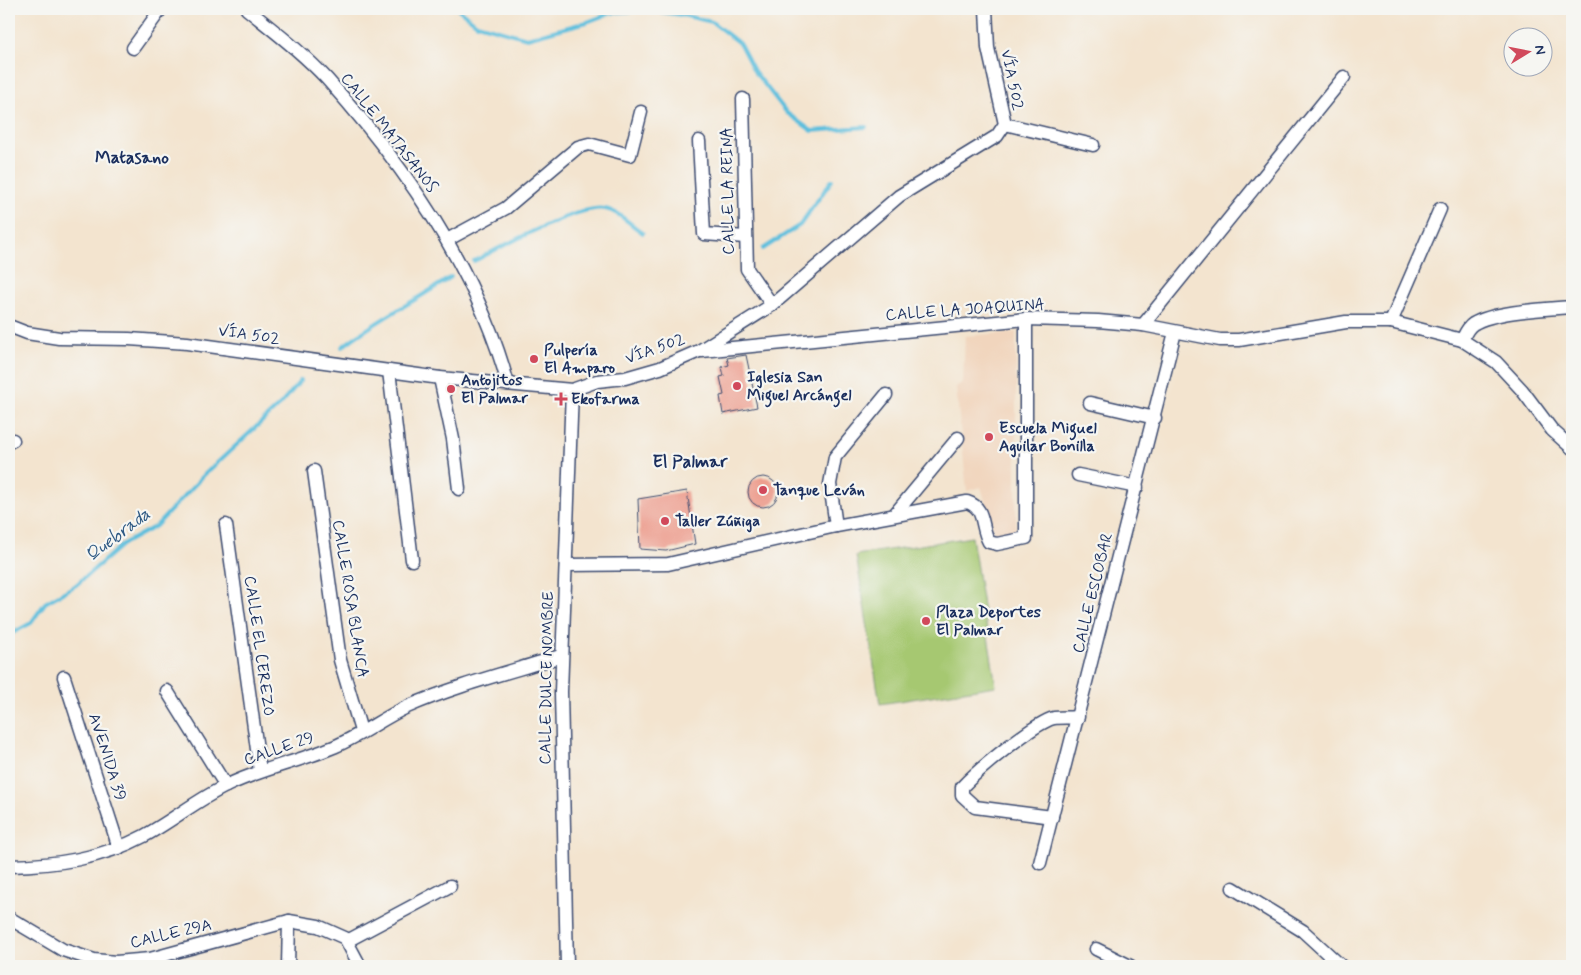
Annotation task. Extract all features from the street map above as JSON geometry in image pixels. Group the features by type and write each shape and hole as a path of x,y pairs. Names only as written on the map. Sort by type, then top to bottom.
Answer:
{"street":[{"path":"133,48 161,9"},
{"name":"CALLE MATASANOS","path":"247,9 326,78 405,175 447,240 485,312 500,352 508,384"},
{"name":"VÍA 502","path":"9,326 27,333 59,338 129,339 187,343 440,378 572,390 597,381 625,378 660,368 700,351 772,305 899,196 997,136 1005,124 988,48 986,9"},
{"path":"1143,325 1344,77"},
{"name":"CALLE LA REINA","path":"743,99 747,269 772,305"},
{"path":"447,240 506,208 578,147 589,144 630,155 640,112"},
{"path":"1005,124 1093,145"},
{"path":"699,141 704,234 745,237"},
{"path":"1391,322 1440,210"},
{"path":"1462,340 1468,328 1480,321 1528,311 1572,307"},
{"path":"566,565 668,564 836,526 967,502 975,504 981,513 985,535 989,542 997,544 1026,538 1026,319"},
{"name":"CALLE LA JOAQUINA","path":"700,351 1026,319 1098,321 1143,325 1220,340 1238,340 1346,322 1391,322 1462,340 1496,362 1522,390 1552,430 1572,448"},
{"name":"CALLE ESCOBAR","path":"1040,862 1176,332"},
{"path":"389,371 412,560"},
{"path":"440,378 453,439 459,489"},
{"name":"CALLE DULCE NOMBRE","path":"567,966 562,656 572,390"},
{"path":"836,526 830,484 835,457 886,395"},
{"path":"1090,403 1154,418"},
{"path":"894,515 958,438"},
{"name":"CALLE ROSA BLANCA","path":"314,471 340,660 361,731"},
{"path":"1078,475 1137,488"},
{"name":"CALLE EL CEREZO","path":"226,525 260,771"},
{"name":"CALLE 29","path":"9,866 62,863 95,856 119,848 143,837 226,786 260,771 333,748 406,707 450,690 562,656"},
{"name":"AVENIDA 39","path":"64,677 119,848"},
{"path":"167,690 226,786"},
{"path":"1052,817 975,807 962,795 962,787 980,769 1028,733 1053,718 1078,717"},
{"path":"360,966 346,939 450,886"},
{"path":"1233,888 1303,931 1340,966"},
{"name":"CALLE 29A","path":"9,918 63,950 94,960 116,964 150,959 289,921 318,926 346,939"},
{"path":"288,966 289,921"},
{"path":"1096,949 1130,966"}],"shaded area":[{"name":"Escuela Miguel Aguilar Bonilla","path":"1016,332 1016,531 995,534 981,487 967,491 956,387 963,382 965,336"}],"green space":[{"name":"Plaza Deportes El Palmar","path":"972,537 996,686 880,704 856,555"}],"building":[{"name":"Iglesia San Miguel Arcángel","path":"746,355 757,407 723,414 720,396 724,395 720,377 724,376 722,367 729,365 727,358"},
{"name":"Tanque Leván","path":"763,477 774,481 778,492 774,503 763,507 752,503 748,492 752,481"},
{"name":"Taller Zúñiga","path":"687,491 695,544 666,551 640,549 638,499"}],"waterway":[{"path":"458,9 477,24 527,38 587,22 611,13 645,10 682,15 712,22 740,44 754,71 787,113 812,131 866,127"},
{"path":"763,249 800,225 832,180"},
{"path":"474,261 540,228 577,213 593,209 610,210 643,233"},
{"path":"342,347 368,328 451,277"},
{"name":"Quebrada","path":"9,635 31,623 45,603 76,585 123,544 156,526 205,474 281,404 301,380"}],"place":[{"name":"Pulpería El Amparo","path":"534,359"},
{"name":"Iglesia San Miguel Arcángel","path":"737,386"},
{"name":"Antojitos El Palmar","path":"451,389"},
{"name":"Ekofarma","path":"561,399"},
{"name":"Escuela Miguel Aguilar Bonilla","path":"989,437"},
{"name":"Tanque Leván","path":"763,490"},
{"name":"Taller Zúñiga","path":"665,521"},
{"name":"Plaza Deportes El Palmar","path":"926,621"}],"district":[{"name":"Matasano","path":"132,158"},
{"name":"El Palmar","path":"690,462"}]}
